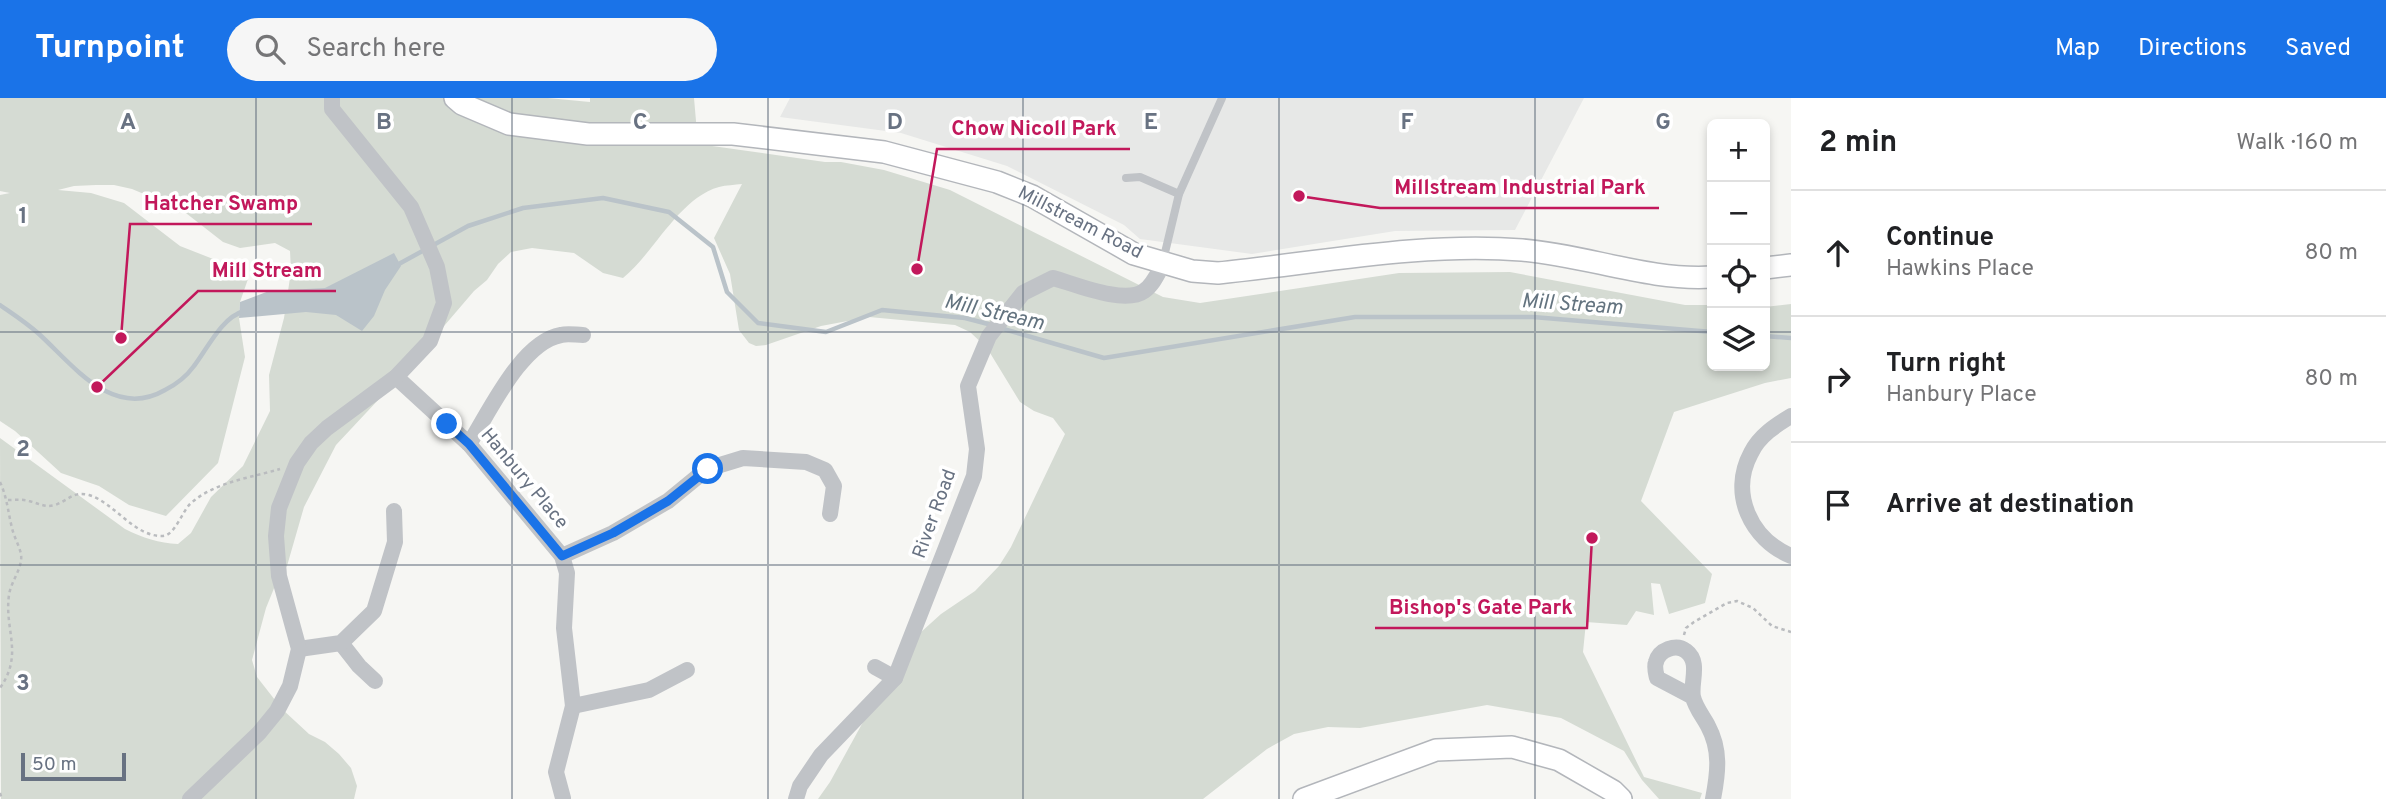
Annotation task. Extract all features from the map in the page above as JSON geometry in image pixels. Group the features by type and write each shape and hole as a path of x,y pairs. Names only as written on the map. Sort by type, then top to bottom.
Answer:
{"street":[{"path":"190,799 259,733 277,711 290,687 299,649 279,576 276,536 279,508 297,463 311,443 327,428 396,377 430,341 444,303 437,267 411,207 332,109 332,98"},
{"name":"Millstream Road","path":"455,98 461,104 509,124 575,132 733,134 884,152 997,182 1032,195 1134,254 1192,271 1218,273 1387,254 1496,249 1558,254 1675,276 1707,276"},
{"name":"River Road","path":"796,799 800,786 821,755 895,678 974,476 977,449 968,386 989,336 1023,293 1053,278 1125,297 1144,292 1163,264"},
{"path":"1770,267 1791,265"},
{"path":"469,444 514,371 540,344 561,335 583,335"},
{"name":"Hanbury Place","path":"396,377 469,444 562,556 568,573 564,628 573,706 556,772 563,798"},
{"path":"1791,416 1771,429 1751,451 1743,476 1744,504 1755,530 1774,549 1791,556"},
{"path":"562,556 613,533 668,501 708,469 743,458 806,462 825,470 834,486 830,514"},
{"path":"299,649 341,643 374,611 395,542 394,511"},
{"path":"341,643 375,681"},
{"path":"1693,698 1657,678 1656,661 1662,652 1670,648 1680,648 1691,657 1694,670 1693,698 1715,740 1719,771 1713,799"},
{"path":"875,667 895,678"},
{"path":"573,706 649,690 687,670"},
{"path":"1307,799 1436,750 1512,747 1559,760 1613,791 1621,799"},
{"path":"1336,799 1441,760 1509,758 1555,770 1605,799"}],"lane":[{"path":"1163,264 1179,194 1222,98"},
{"path":"1126,178 1140,177 1179,194"}],"path":[{"path":"8,500 27,500 43,506 54,505 76,493 87,495 101,499 128,522 147,532 164,536 170,533 192,502 225,484 297,463"},
{"path":"0,482 8,500 11,527 21,554 9,596 13,656 10,670 0,688"},
{"path":"1680,648 1686,628 1727,603 1737,601 1753,608 1772,626 1791,632"},
{"path":"0,793 2,799"}],"shaded area":[{"path":"0,98 548,98 590,102 590,98 694,98 698,144 841,162 884,170 950,190 1163,297 1200,303 1399,273 1510,272 1685,305 1707,305 1707,371 1770,371 1770,306 1791,304 1791,378 1765,383 1674,412 1641,501 1712,574 1705,603 1669,614 1660,584 1651,583 1654,615 1636,611 1627,625 1586,622 1583,652 1644,777 1702,793 1700,799 1659,799 1642,780 1624,751 1561,718 1487,705 1360,728 1328,727 1294,734 1267,749 1203,799 818,799 910,642 941,614 975,591 999,566 1011,547 1065,434 1053,418 1020,402 987,348 970,332 955,325 869,317 821,326 766,345 756,346 749,343 739,330 730,274 714,238 742,184 719,187 691,202 623,278 603,273 574,253 532,248 511,252 336,445 304,507 287,566 279,576 266,608 252,660 257,677 282,709 309,734 325,742 351,768 357,786 354,799 1,799 0,438 125,529 151,540 178,544 191,533 211,497 243,466 270,411 269,375 284,318 291,271 290,251 275,243 240,248 223,242 182,210 132,189 96,185 58,190 91,193 124,203 180,246 231,266 248,279 240,302 239,318 245,357 218,463 166,516 129,505 99,486 61,473 15,431 0,421 0,195 10,193 0,191"},
{"path":"790,98 1584,98 1515,230 1395,231 1252,254 1140,239 1124,225 1007,166 901,133 780,117"},
{"path":"394,253 401,266 385,290 374,316 362,331 336,315 306,312 239,318 240,302 269,291 325,288"}],"waterway":[{"name":"Mill Stream","path":"397,265 468,226 523,208 603,198 669,212 713,247 727,292 758,323 826,332 882,310 965,318 992,325"},
{"name":"Mill Stream","path":"0,305 34,330 96,385 112,394 128,398 146,398 177,383 191,370 228,320 244,311"},
{"name":"Mill Stream","path":"1000,328 1104,358 1355,317 1533,317 1707,332"},
{"name":"Mill Stream","path":"1770,336 1791,338"}],"place":[{"name":"Millstream Industrial Park","path":"1299,196"},
{"name":"Chow Nicoll Park","path":"917,269"},
{"name":"Hatcher Swamp","path":"121,338"},
{"name":"Mill Stream","path":"97,387"},
{"name":"Bishop's Gate Park","path":"1592,538"}],"route":[{"path":"447,424 469,444 562,556 613,533 668,501 708,469"}]}
